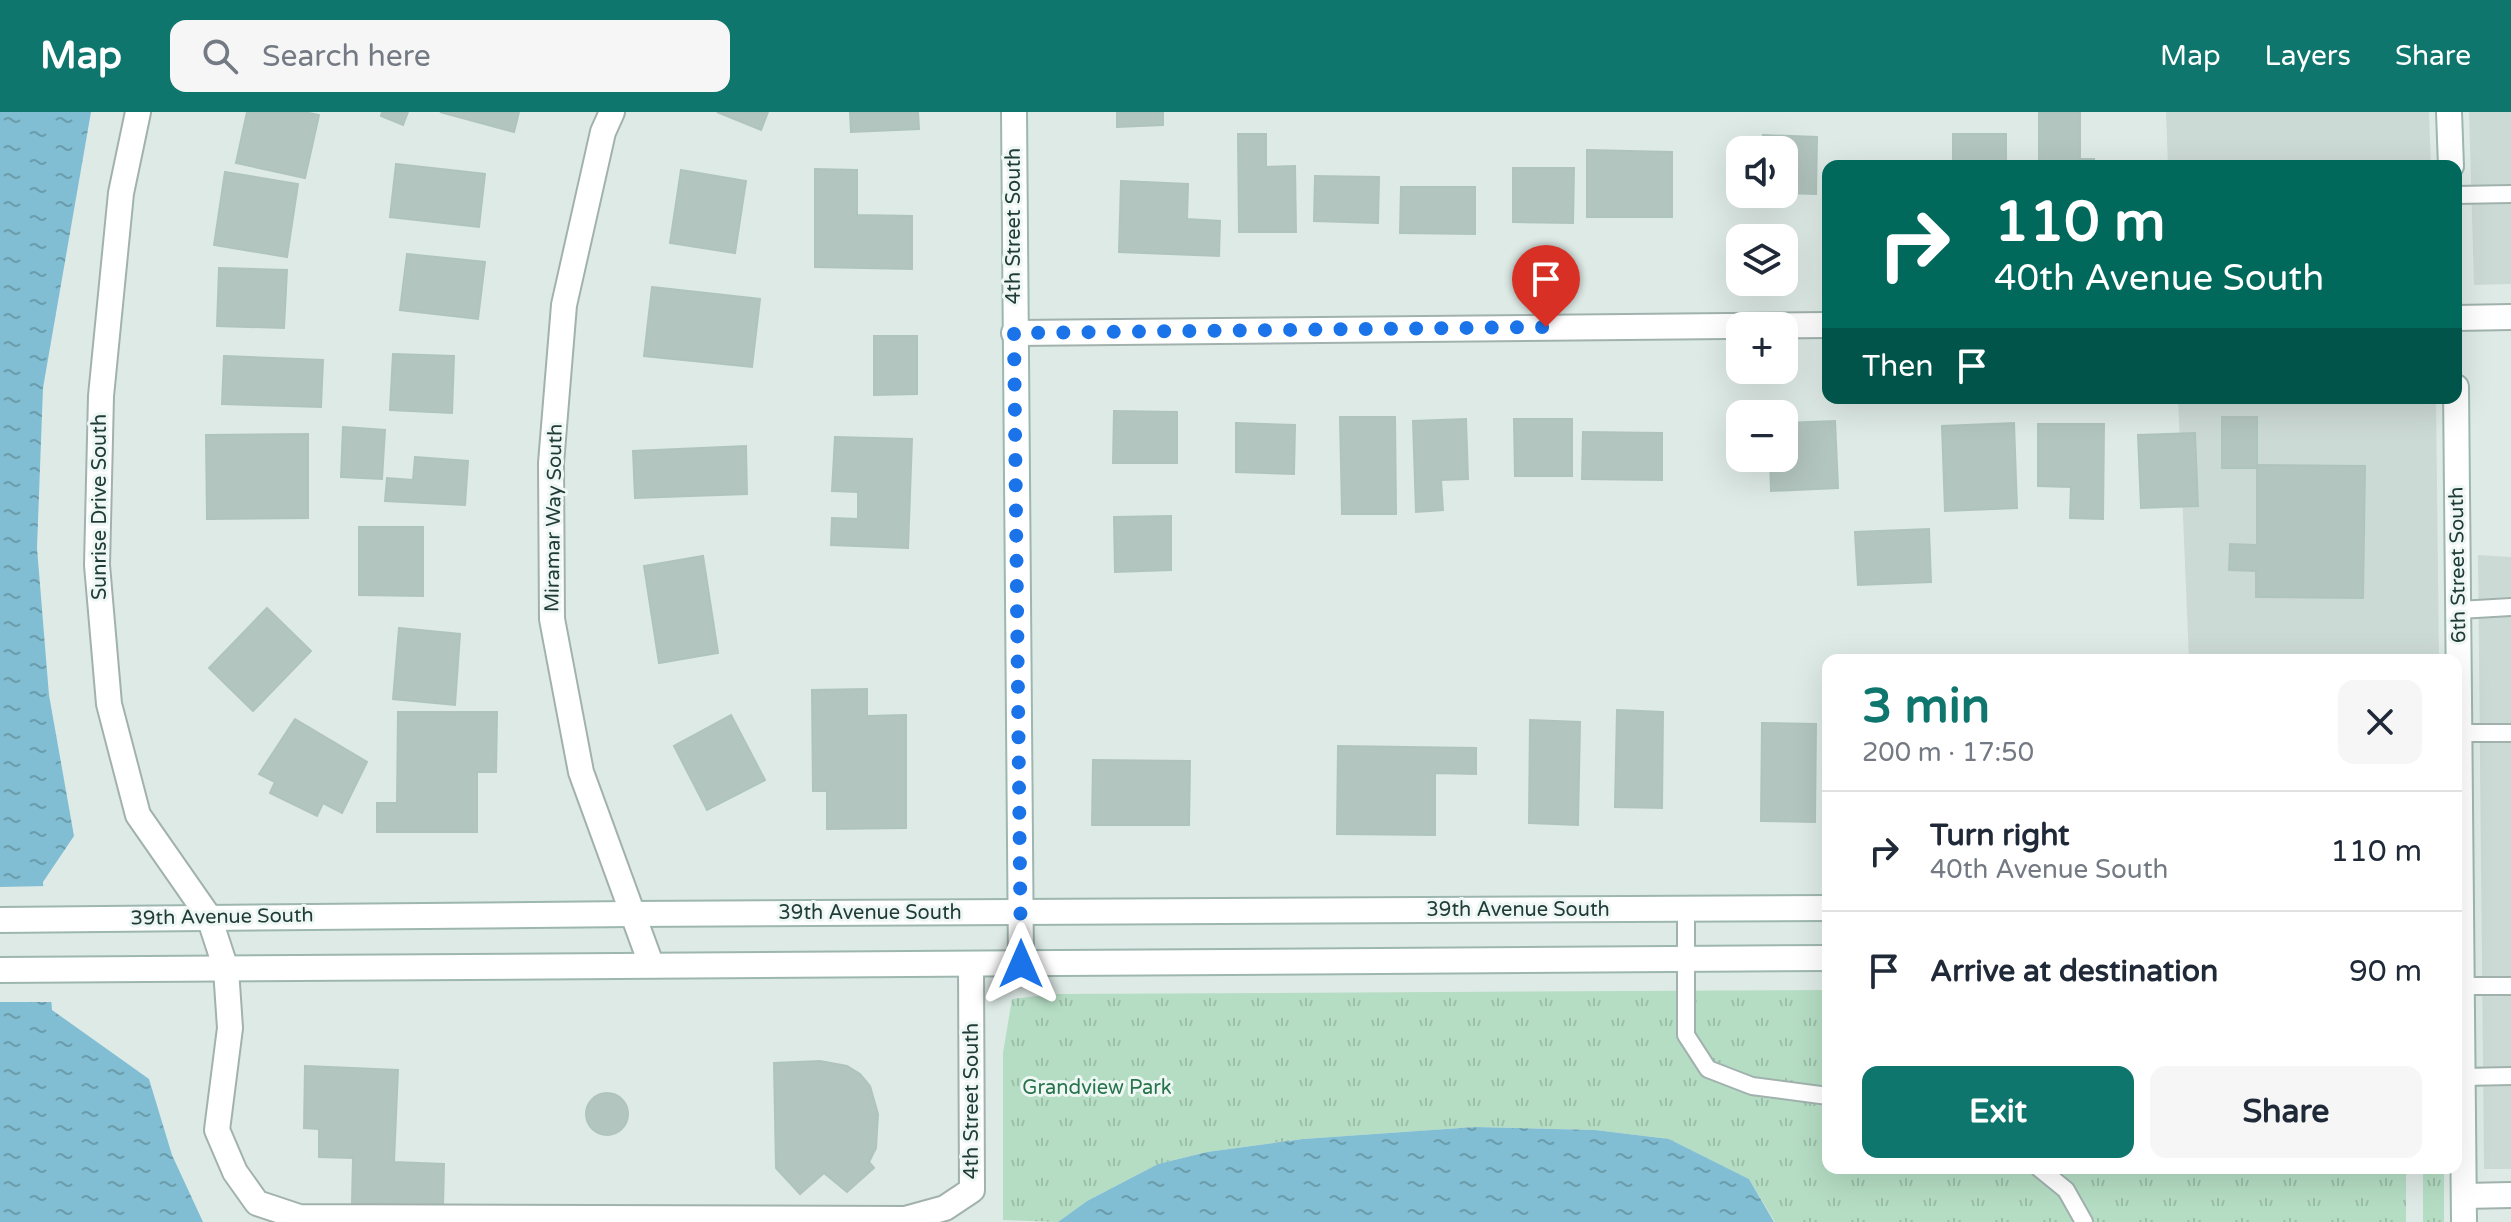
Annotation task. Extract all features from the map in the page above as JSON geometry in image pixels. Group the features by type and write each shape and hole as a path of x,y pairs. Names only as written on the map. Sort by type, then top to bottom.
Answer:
{"street":[{"name":"Sunrise Drive South","path":"138,112 121,193 101,396 97,565 107,688 138,815 209,917 226,969 230,1028 217,1130 235,1172 257,1203 299,1217 716,1221 905,1219 945,1208 972,1190"},
{"name":"Miramar Way South","path":"612,112 603,132 564,305 551,463 552,619 581,772 651,964"},
{"name":"4th Street South","path":"1014,112 1021,964"},
{"path":"2449,112 2451,160"},
{"path":"2462,318 2511,317"},
{"path":"1014,333 1822,325"},
{"name":"6th Street South","path":"2456,404 2459,654"},
{"name":"39th Avenue South","path":"0,920 1822,908"},
{"path":"0,970 1822,958"},
{"name":"4th Street South","path":"971,964 972,1190"},
{"name":"6th Street South","path":"2462,978 2464,1222"},
{"path":"2464,1196 2511,1195"}],"lane":[{"path":"2462,195 2511,194"},
{"path":"2459,610 2511,607"},
{"path":"2462,733 2511,733"},
{"path":"1686,909 1686,1035 1708,1069 1752,1086 1822,1095"},
{"path":"2463,986 2511,986"},
{"path":"2463,1077 2511,1076"},
{"path":"2046,1174 2066,1190 2084,1222"}],"shaded area":[{"path":"2166,112 2429,112 2431,160 2168,160"},
{"path":"2469,112 2511,112 2511,284 2474,285"},
{"path":"2178,404 2436,404 2439,654 2189,654"},
{"path":"2478,555 2511,557 2511,1169 2484,1169"}],"green space":[{"name":"Grandview Park","path":"1822,990 1822,1174 2406,1174 2406,1222 1775,1222 1749,1179 1669,1139 1595,1130 1475,1127 1303,1139 1207,1152 1158,1164 1087,1201 1058,1222 1003,1220 1003,1053 1012,999 1055,994"},
{"path":"2423,1174 2444,1174 2444,1222 2423,1222"}],"water":[{"path":"0,112 91,112 43,388 37,548 49,695 74,836 43,882 52,1010 149,1079 172,1155 203,1222 0,1222"},
{"path":"1475,1127 1595,1130 1669,1139 1749,1179 1774,1222 1058,1222 1087,1201 1158,1164 1207,1152 1303,1139"}],"pier":[{"path":"48,886 56,1002 0,1002 0,887"}],"building":[{"path":"247,112 319,115 305,178 236,163"},
{"path":"382,112 408,112 403,125 381,116"},
{"path":"440,112 519,112 514,132"},
{"path":"717,112 768,112 761,130"},
{"path":"850,112 918,112 919,129 851,132"},
{"path":"1117,112 1163,112 1163,125 1117,127"},
{"path":"2039,112 2080,112 2080,159 2094,160 2039,160"},
{"path":"1238,134 1266,134 1266,167 1295,166 1296,232 1239,232"},
{"path":"1953,134 2006,134 2006,160 1953,160"},
{"path":"1798,136 1817,137 1816,194 1798,193"},
{"path":"1587,150 1672,152 1672,217 1587,217"},
{"path":"396,164 485,174 479,227 390,217"},
{"path":"1513,168 1574,168 1573,223 1513,222"},
{"path":"815,169 857,170 857,215 912,216 912,269 815,267"},
{"path":"681,170 746,181 735,253 670,243"},
{"path":"225,172 298,184 287,257 214,245"},
{"path":"1315,176 1379,177 1378,223 1314,221"},
{"path":"1121,181 1188,184 1187,219 1220,221 1219,256 1119,252"},
{"path":"1401,187 1475,187 1475,234 1400,233"},
{"path":"407,254 485,262 478,319 400,310"},
{"path":"219,268 287,270 284,328 217,326"},
{"path":"652,287 760,299 752,367 644,356"},
{"path":"874,336 917,336 917,394 874,395"},
{"path":"393,354 454,356 452,413 390,410"},
{"path":"224,356 323,360 321,407 222,404"},
{"path":"1114,411 1177,412 1177,463 1113,463"},
{"path":"1340,417 1395,417 1396,514 1342,514"},
{"path":"2222,417 2257,417 2257,468 2222,468"},
{"path":"1466,419 1468,479 1441,480 1443,510 1416,512 1413,421"},
{"path":"1514,419 1572,419 1572,476 1515,476"},
{"path":"1835,421 1838,488 1771,491 1770,472 1798,472 1798,422"},
{"path":"1236,423 1295,425 1294,474 1236,472"},
{"path":"2014,423 2017,508 1945,511 1942,426"},
{"path":"2038,424 2104,424 2103,519 2070,518 2071,487 2038,486"},
{"path":"343,427 385,430 382,479 341,477"},
{"path":"1583,432 1662,433 1662,480 1582,479"},
{"path":"2195,433 2198,506 2141,508 2138,435"},
{"path":"308,434 308,518 207,519 206,435"},
{"path":"835,437 912,439 908,548 831,545 832,518 858,519 858,492 832,491"},
{"path":"746,446 747,494 635,498 633,451"},
{"path":"415,457 468,461 465,505 385,501 387,478 413,480"},
{"path":"2257,465 2365,466 2363,598 2256,597 2256,571 2229,570 2230,544 2257,545"},
{"path":"1171,516 1171,570 1115,572 1114,517"},
{"path":"359,527 423,527 423,596 359,595"},
{"path":"1929,529 1931,582 1858,585 1855,532"},
{"path":"703,556 718,653 659,663 644,566"},
{"path":"267,608 311,651 253,711 209,668"},
{"path":"399,628 460,634 455,705 393,699"},
{"path":"867,689 867,716 906,715 906,828 827,829 827,791 813,791 812,690"},
{"path":"1617,710 1663,712 1662,808 1615,807"},
{"path":"398,712 497,712 496,772 477,772 477,832 377,832 377,803 397,803"},
{"path":"731,715 765,780 707,810 674,746"},
{"path":"295,719 367,762 342,813 323,803 317,816 270,793 275,782 259,774"},
{"path":"1530,720 1580,722 1578,825 1529,823"},
{"path":"1762,723 1816,724 1815,822 1761,821"},
{"path":"1338,746 1476,748 1476,774 1435,773 1435,835 1337,834"},
{"path":"1093,760 1190,761 1189,825 1092,825"},
{"path":"820,1061 847,1066 860,1074 870,1086 878,1114 876,1148 869,1162 874,1168 847,1192 824,1173 800,1194 776,1168 774,1063"},
{"path":"305,1066 398,1070 394,1162 444,1164 443,1207 352,1203 353,1158 319,1157 319,1129 304,1128"},
{"path":"607,1093 622,1099 628,1114 622,1129 607,1135 592,1129 586,1114 592,1099"}],"route":[{"path":"1021,964 1014,333 1546,327"}]}
